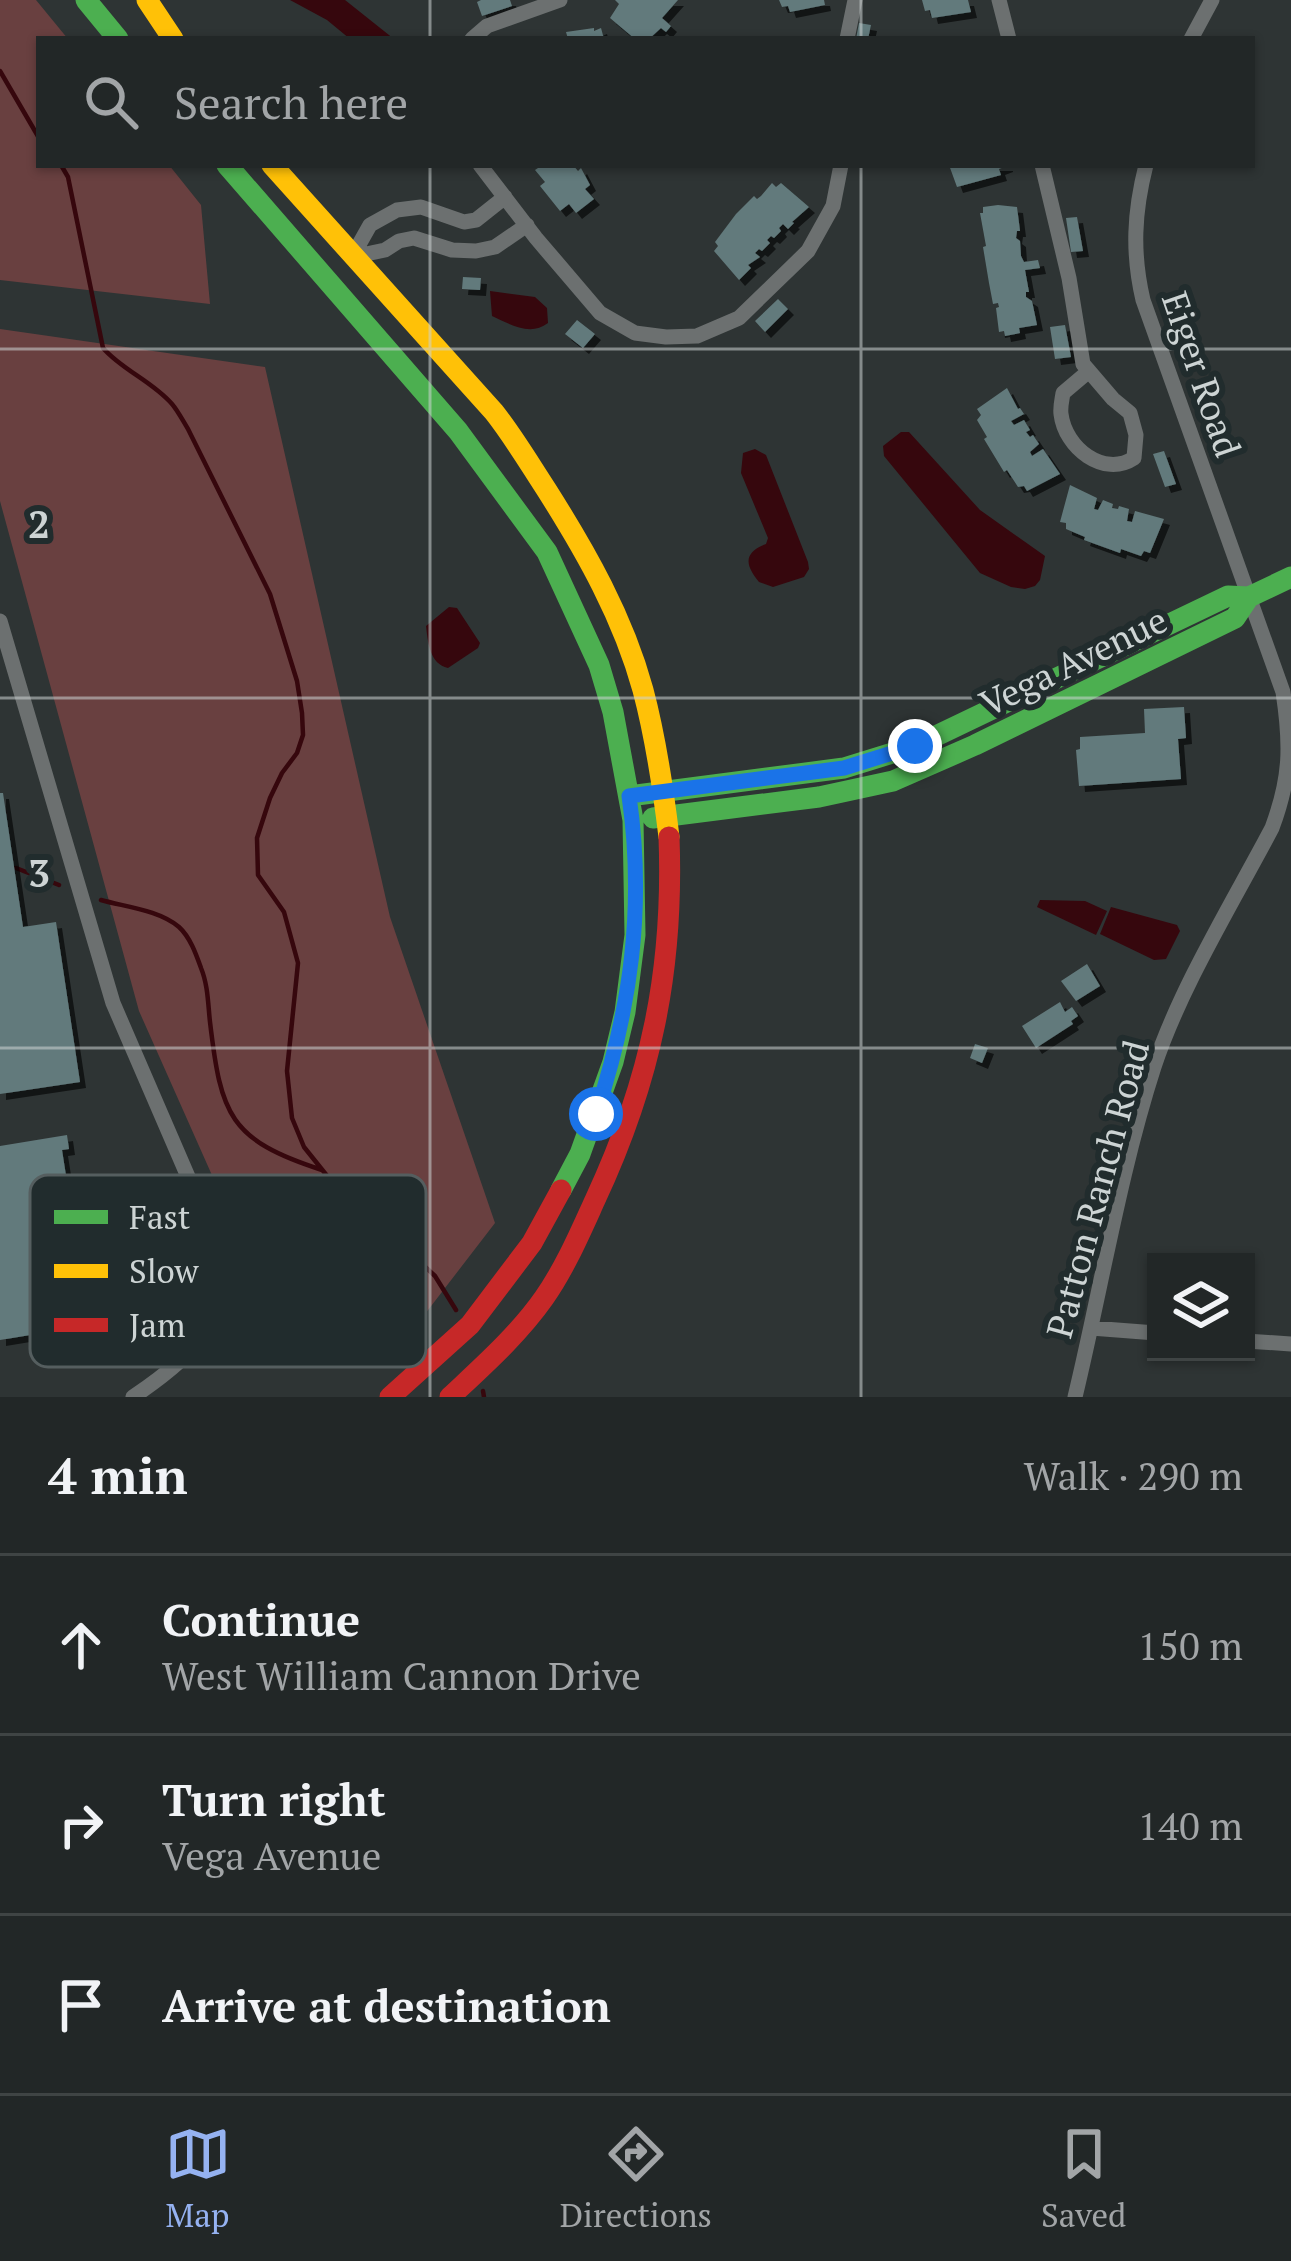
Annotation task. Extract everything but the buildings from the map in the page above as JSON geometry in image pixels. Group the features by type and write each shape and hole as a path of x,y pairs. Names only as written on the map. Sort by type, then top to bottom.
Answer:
{"main road":[{"path":"86,0 116,36"},
{"path":"147,0 171,36"},
{"path":"230,168 458,431 547,552 599,665 613,712 633,820 635,934 621,1028 580,1154 536,1234 470,1325 426,1365"},
{"path":"275,168 503,422 579,539 614,609 658,748 667,817 670,924 657,1027 628,1130 608,1179 543,1298 450,1397"},
{"path":"322,275 352,257"},
{"name":"Vega Avenue","path":"629,796 844,768 897,752 1228,596 1249,597 1291,577"},
{"name":"Vega Avenue","path":"633,820 861,790 919,771 1235,618 1249,597"},
{"path":"536,1234 567,1257"},
{"path":"390,1397 423,1367"}],"street":[{"path":"475,36 527,5 560,0"},
{"path":"849,36 855,0"},
{"path":"999,0 1008,36"},
{"path":"1193,36 1212,0"},
{"path":"482,168 600,313 635,333 697,337 739,318 808,250 833,206 840,168"},
{"path":"1043,168 1069,278 1083,364 1130,413 1136,435 1134,458 1122,466 1100,465 1074,445 1060,414 1063,393 1089,371"},
{"name":"Eiger Road","path":"1145,168 1135,235 1143,300 1249,597"},
{"path":"352,257 370,225 397,210 421,207 464,222 476,220 505,197"},
{"path":"352,257 414,238 452,250 476,251 495,247 527,225"},
{"name":"Patton Ranch Road","path":"1075,1397 1156,1061 1272,828 1288,781 1290,737 1283,692 1249,597"},
{"path":"0,622 112,1004 187,1175"},
{"path":"1091,1328 1147,1333"},
{"path":"1255,1342 1291,1344"},
{"path":"137,1396 173,1367"},
{"path":"157,1381 167,1397"}],"shaded area":[{"path":"0,0 36,0 66,36 36,36 36,168 171,168 201,205 210,304 0,280"},
{"path":"290,0 345,0 390,36 346,36"},
{"path":"490,291 535,297 547,308 548,323 527,329 492,316"},
{"path":"0,329 265,367 390,917 495,1223 426,1313 426,1175 212,1175 139,1011 0,501"},
{"path":"901,432 909,432 980,510 1045,556 1035,586 1011,587 980,573 884,456 883,446"},
{"path":"755,449 766,455 809,569 804,577 773,587 759,582 749,565 750,555 768,538 741,473 743,453"},
{"path":"449,607 457,608 480,643 448,668 434,657 426,626"},
{"path":"1040,900 1085,901 1107,911 1096,935 1037,907"},
{"path":"1111,907 1177,925 1180,931 1166,959 1154,960 1100,934"}],"waterway":[{"path":"0,71 36,133"},
{"path":"63,168 103,348 164,396 188,429 270,594 297,681 303,735 270,798 257,838 258,875 284,912 298,963 287,1071 292,1118 304,1147 326,1175"},
{"path":"16,868 59,885"},
{"path":"101,900 152,913 183,931 203,974 219,1080 235,1120 267,1147 322,1170"},
{"path":"426,1268 456,1310"},
{"path":"483,1391 484,1397"}],"traffic: fast":[{"path":"86,0 116,36"},
{"path":"230,168 458,431 547,552 599,665 613,712 633,820 635,935 613,1062 580,1154 561,1190"},
{"path":"629,796 844,768 915,746 1228,596 1249,597 1291,577"},
{"path":"653,818 819,797 893,781 1235,618 1249,597"}],"traffic: slow":[{"path":"147,0 171,36"},
{"path":"275,168 494,412 575,537 635,663 655,745 669,837"}],"traffic: jam":[{"path":"450,1397 512,1337 544,1298 572,1250 614,1155 644,1067 663,979 669,837"},
{"path":"426,1365 470,1325 532,1243 561,1190"},
{"path":"390,1397 423,1367"}],"route":[{"path":"596,1114 625,1012 635,934 635,846 629,796 844,768 915,746"}]}
